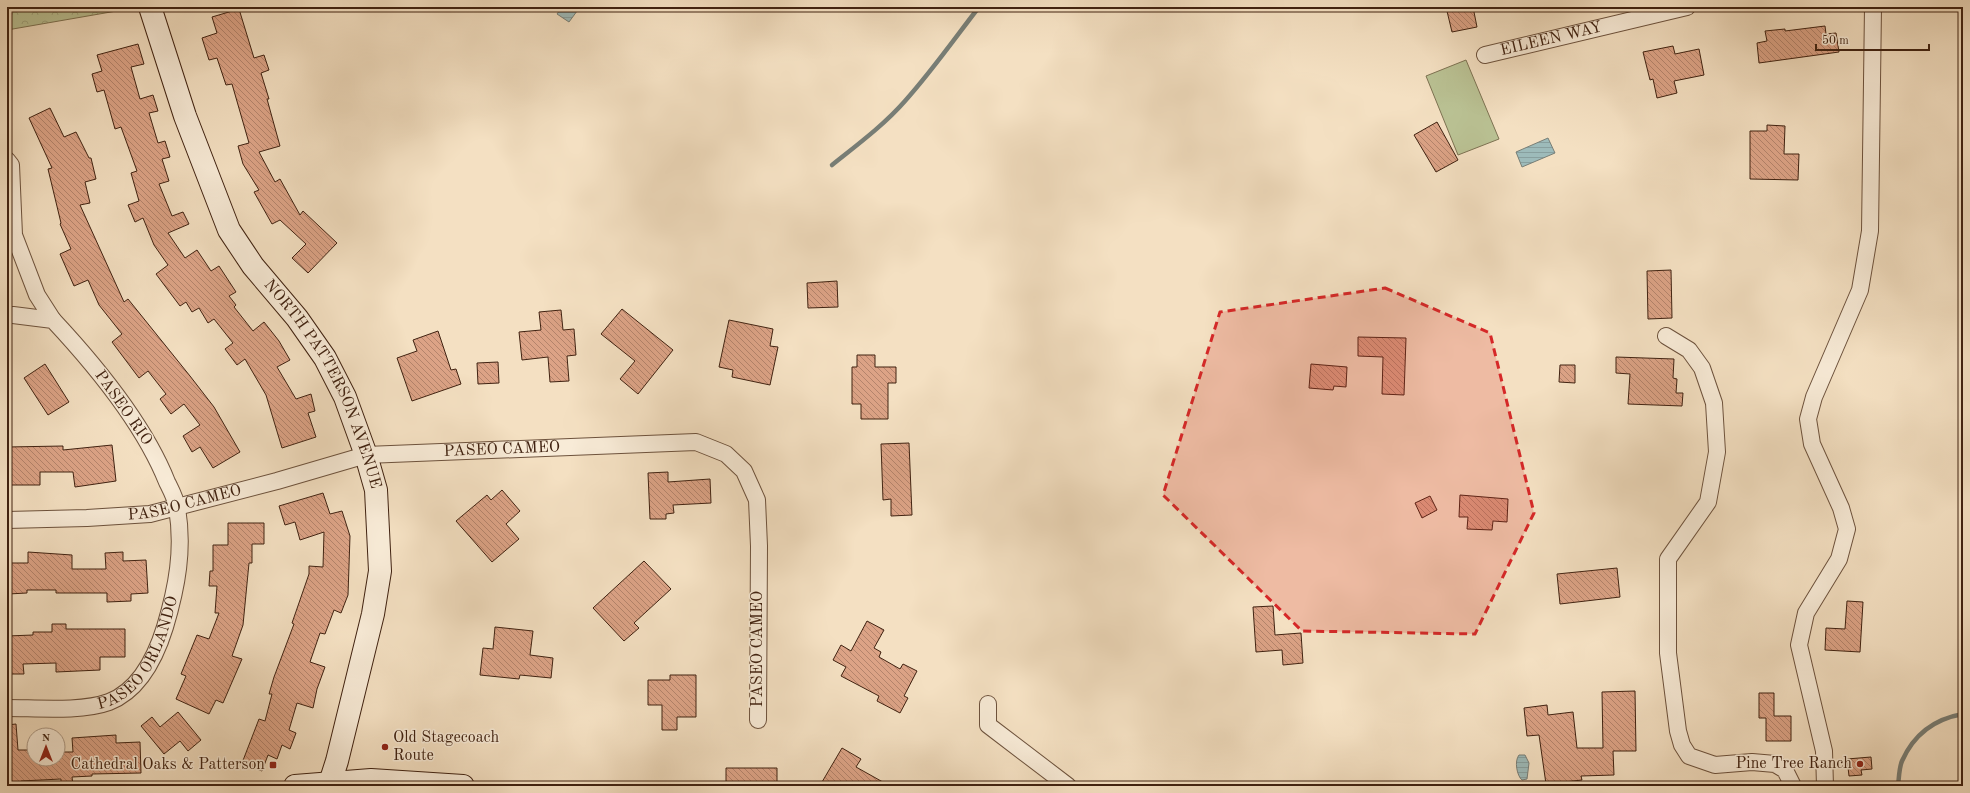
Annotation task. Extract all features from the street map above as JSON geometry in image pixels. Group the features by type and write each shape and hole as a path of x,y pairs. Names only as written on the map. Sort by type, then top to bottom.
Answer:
{"street":[{"name":"NORTH PATTERSON AVENUE","path":"150,7 185,116 228,230 253,266 297,318 325,358 345,397 366,455 376,490 380,571 374,614 331,785"},
{"name":"EILEEN WAY","path":"1485,55 1687,7"},
{"path":"1825,786 1824,751 1799,645 1806,613 1839,559 1847,529 1841,508 1812,444 1808,419 1814,397 1860,290 1870,231 1873,7"},
{"name":"PASEO RIO","path":"7,160 11,165 14,235 37,295 53,320 97,369 158,458 177,506"},
{"path":"13,315 53,320"},
{"path":"1666,336 1689,350 1702,368 1714,403 1717,452 1708,502 1668,559 1668,653 1678,731 1682,745 1689,756 1715,765 1752,762 1775,764 1785,770 1793,786"},
{"name":"PASEO CAMEO","path":"7,520 87,518 150,514 277,481 366,455 696,442 726,454 744,471 757,500 759,546 758,720"},
{"name":"PASEO ORLANDO","path":"7,708 90,707 110,701 136,684 152,659 162,637 172,605 180,564 181,543 177,506"},
{"path":"988,704 988,725 1068,786"},
{"path":"295,786 331,785 371,780 463,786"}],"highlighted area":[{"path":"1385,288 1490,333 1534,513 1475,634 1302,631 1163,495 1220,312"}],"green space":[{"path":"7,7 127,7 128,9 7,30"},
{"path":"1466,60 1499,139 1458,155 1426,76"}],"water":[{"path":"562,7 580,7 569,22 557,14"},
{"path":"1548,138 1555,153 1522,167 1516,152"},
{"path":"1519,755 1525,755 1529,763 1527,779 1522,780 1518,772 1516,764"}],"building":[{"path":"1446,7 1473,7 1477,27 1452,32"},
{"path":"239,9 254,58 264,55 269,70 261,73 280,146 259,152 275,182 280,179 300,215 303,211 337,243 308,273 292,258 306,244 280,220 272,224 254,192 259,190 243,164 238,146 249,143 232,84 226,85 217,58 209,60 202,38 217,33 212,17"},
{"path":"1825,26 1826,34 1836,33 1839,52 1759,63 1757,43 1767,41 1765,31 1785,29 1785,31"},
{"path":"138,44 144,64 131,67 140,99 153,95 158,111 149,113 158,143 165,141 170,157 162,159 169,181 159,184 172,216 183,212 189,224 168,233 185,258 197,250 211,271 219,266 236,292 229,296 236,305 234,307 253,331 264,322 279,341 290,360 277,367 296,399 311,394 315,411 308,413 316,437 282,448 266,395 245,359 237,365 225,349 233,343 214,319 208,323 199,308 192,312 186,302 180,306 156,274 168,265 154,245 143,218 135,222 128,205 139,201 131,173 137,171 121,127 115,129 104,90 97,92 92,74 102,71 97,55"},
{"path":"1673,46 1675,54 1699,49 1704,75 1674,81 1677,93 1657,98 1653,79 1650,80 1643,52"},
{"path":"50,108 64,137 76,132 89,158 91,158 96,179 85,182 90,203 80,205 124,302 128,299 214,407 240,452 213,468 200,447 192,452 183,436 200,425 184,404 171,414 160,399 166,394 148,371 139,378 112,342 122,334 99,305 88,280 74,286 60,254 71,249 60,224 48,169 52,168 29,118"},
{"path":"1437,122 1458,160 1436,172 1414,135"},
{"path":"1767,125 1785,126 1784,154 1799,154 1798,180 1750,179 1750,131 1767,131"},
{"path":"1671,270 1672,318 1648,319 1647,271"},
{"path":"837,281 838,307 808,308 807,283"},
{"path":"622,309 673,350 638,394 620,379 635,361 601,334"},
{"path":"561,310 563,330 574,329 576,355 567,356 569,381 550,382 548,357 522,360 519,332 541,330 539,312"},
{"path":"729,320 773,329 770,346 778,347 770,385 732,377 733,370 719,367"},
{"path":"438,331 451,370 456,369 461,384 412,401 397,358 417,351 413,340"},
{"path":"1358,337 1406,338 1404,395 1382,394 1383,357 1358,356"},
{"path":"857,355 875,355 875,367 896,367 896,383 888,383 888,419 861,419 861,404 852,404 852,367 857,367"},
{"path":"1616,357 1674,359 1673,378 1677,379 1676,393 1683,393 1682,406 1628,404 1630,374 1616,373"},
{"path":"498,362 499,383 478,384 477,363"},
{"path":"45,364 69,402 48,415 24,378"},
{"path":"1311,364 1347,367 1346,387 1334,386 1333,390 1309,388"},
{"path":"1560,365 1575,365 1575,383 1559,382"},
{"path":"909,443 912,515 891,516 891,499 883,500 881,444"},
{"path":"112,445 116,481 75,487 73,472 40,472 40,485 7,485 7,447 63,446 63,450"},
{"path":"668,472 668,482 710,479 711,503 673,505 674,513 666,514 666,519 650,519 648,473"},
{"path":"502,490 520,511 506,524 519,539 492,562 456,521 487,495 491,500"},
{"path":"323,493 330,514 342,511 350,536 348,595 341,613 334,610 325,634 320,633 310,662 325,667 317,689 313,708 297,703 289,730 296,733 290,749 282,745 277,759 268,755 262,771 242,763 259,719 265,721 272,694 269,694 294,624 292,623 309,574 309,566 323,567 324,532 300,540 295,522 285,525 279,506"},
{"path":"1460,495 1508,499 1507,522 1493,521 1492,530 1467,529 1468,517 1459,517"},
{"path":"1430,496 1437,510 1422,518 1415,503"},
{"path":"228,523 264,523 264,544 252,544 252,563 249,563 243,625 232,656 242,659 223,703 216,700 209,714 176,699 186,676 181,674 197,635 209,639 219,613 215,613 217,586 209,586 210,571 213,571 213,545 228,545"},
{"path":"28,552 72,555 72,569 106,569 105,553 123,552 123,561 146,560 148,593 131,594 131,601 107,602 107,593 56,593 56,590 27,590 27,593 8,594 7,563 28,563"},
{"path":"644,561 671,589 634,623 639,628 624,641 593,608"},
{"path":"1617,568 1620,597 1560,604 1557,574"},
{"path":"1847,601 1863,602 1860,652 1825,650 1826,628 1845,629"},
{"path":"1273,606 1275,635 1301,633 1303,663 1283,665 1282,650 1256,652 1253,607"},
{"path":"867,621 884,630 874,648 881,652 879,657 900,669 903,664 917,671 904,696 908,698 900,713 877,701 879,696 841,676 846,667 833,660 841,645 851,651"},
{"path":"52,624 66,624 66,629 125,629 125,657 100,657 100,670 56,672 56,663 23,664 24,674 9,674 9,660 7,660 7,636 33,635 33,632 52,632"},
{"path":"495,627 533,631 530,655 553,658 551,678 520,675 519,679 480,675 483,648 493,649"},
{"path":"670,675 696,675 696,717 677,717 677,730 662,730 662,705 648,705 648,680 670,680"},
{"path":"1635,691 1636,751 1613,751 1614,775 1581,776 1582,780 1546,784 1539,735 1527,736 1524,708 1547,705 1548,715 1573,712 1577,748 1603,748 1602,692"},
{"path":"1759,693 1774,693 1774,716 1791,716 1791,741 1766,741 1766,718 1759,718"},
{"path":"178,712 201,740 188,751 180,741 164,754 141,726 152,717 160,727"},
{"path":"16,724 18,750 26,750 26,767 66,767 66,752 73,752 72,738 116,735 116,743 140,742 141,773 92,774 92,776 72,777 73,785 61,786 61,779 21,781 22,786 7,786 7,725"},
{"path":"842,748 861,759 856,767 890,786 830,786 822,782"},
{"name":"Pine Tree Ranch","path":"1871,757 1872,769 1861,770 1862,775 1849,776 1847,759"},
{"path":"726,768 777,768 777,783 769,783 769,786 726,786"}],"waterway":[{"path":"832,165 897,110 925,78 979,7"},
{"path":"1898,786 1902,761 1907,751 1919,736 1934,724 1953,716 1963,714"}],"place":[{"name":"Old Stagecoach Route","path":"385,747"},
{"name":"Pine Tree Ranch","path":"1860,764"},
{"name":"Cathedral Oaks & Patterson","path":"273,765"}]}
